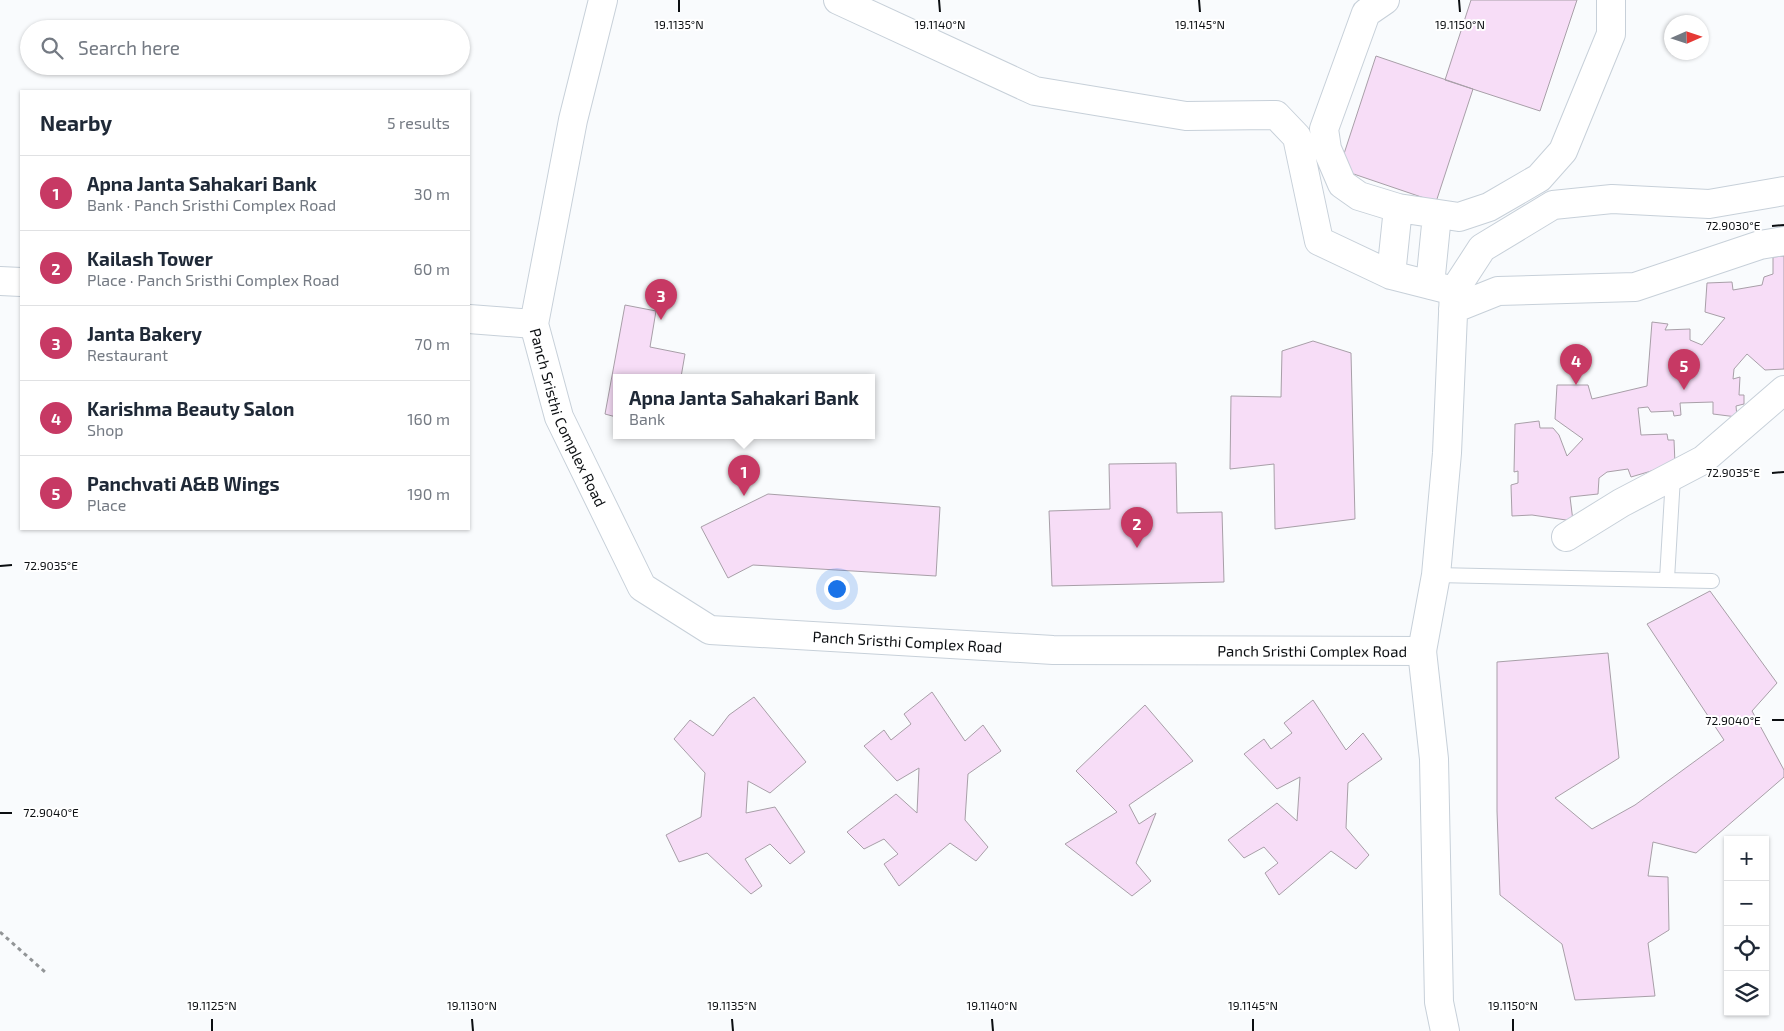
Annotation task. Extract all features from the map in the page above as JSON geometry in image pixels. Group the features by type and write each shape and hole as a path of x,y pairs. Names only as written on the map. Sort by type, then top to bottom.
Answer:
{"street":[{"name":"Panch Sristhi Complex Road","path":"603,0 573,120 534,324 559,417 642,587 710,630 1053,650 1422,651 1434,759 1439,1002 1445,1031"},
{"path":"838,0 1035,91 1186,116 1276,115 1297,137 1319,242 1390,275 1446,295 1498,291 1635,287 1743,250 1784,241"},
{"path":"1386,0 1366,13 1324,130 1327,149 1342,184 1359,196 1398,208 1459,217 1490,207 1539,178 1563,151 1611,34 1611,0"},
{"path":"1446,295 1482,248 1553,206 1612,199 1710,204 1784,191"},
{"path":"1390,275 1398,208"},
{"path":"1422,651 1436,575 1447,453 1446,295 1437,215"},
{"path":"0,281 20,282"},
{"path":"470,319 534,324"},
{"path":"1566,537 1620,503 1703,460 1784,390"}],"lane":[{"path":"1667,580 1673,477"},
{"path":"1436,575 1712,580"}],"path":[{"path":"0,932 45,972"}],"building":[{"path":"1471,0 1577,0 1540,111 1445,80"},
{"path":"1376,56 1473,89 1436,202 1339,169"},
{"path":"1784,256 1784,369 1765,370 1747,354 1734,369 1733,379 1740,377 1739,395 1744,395 1744,404 1736,406 1737,417 1713,414 1713,402 1680,403 1681,415 1674,416 1673,411 1651,412 1648,407 1638,408 1641,435 1667,434 1668,440 1674,440 1675,464 1631,477 1628,469 1607,472 1599,478 1598,494 1570,497 1573,521 1532,515 1512,516 1511,485 1518,483 1518,471 1514,472 1515,424 1539,421 1540,428 1553,428 1559,435 1567,456 1583,439 1555,419 1557,385 1588,385 1592,399 1647,386 1652,322 1668,324 1665,330 1690,329 1690,340 1702,345 1725,318 1705,312 1707,283 1732,282 1733,290 1762,285 1764,277 1773,274 1773,257"},
{"path":"625,305 656,311 650,347 685,354 682,374 613,374 613,416 605,414"},
{"path":"1313,341 1351,353 1355,519 1275,529 1274,464 1230,469 1231,396 1281,397 1282,351"},
{"path":"1176,463 1177,513 1222,512 1224,582 1052,586 1049,511 1110,509 1109,464"},
{"path":"768,494 940,507 936,576 753,565 728,578 701,527"},
{"path":"1710,591 1777,683 1752,711 1784,770 1784,777 1696,853 1653,842 1648,876 1668,877 1669,930 1648,943 1655,996 1575,1000 1562,944 1500,895 1497,811 1497,662 1608,653 1619,758 1555,798 1592,829 1635,805 1724,740 1647,624"},
{"path":"932,692 965,741 983,725 1001,751 968,774 965,820 988,847 976,861 950,843 899,886 884,864 898,854 884,839 864,849 847,832 896,794 917,813 919,768 897,781 864,746 884,730 891,740 911,724 904,714"},
{"path":"754,697 806,762 770,793 748,781 746,813 775,807 805,852 790,864 770,844 745,859 762,886 751,894 707,853 679,862 666,835 701,817 705,773 674,739 690,720 713,736 729,715"},
{"path":"1313,700 1346,750 1363,733 1382,759 1348,783 1346,828 1369,855 1356,869 1331,851 1279,895 1265,873 1278,863 1264,847 1244,858 1228,840 1277,803 1297,821 1300,777 1277,789 1244,754 1264,739 1271,749 1292,733 1284,723"},
{"path":"1145,705 1193,761 1129,805 1139,824 1156,813 1136,863 1151,881 1132,896 1065,844 1117,812 1076,771"}],"place":[{"name":"Janta Bakery","path":"661,320"},
{"name":"Karishma Beauty Salon","path":"1576,385"},
{"name":"Panchvati A&B Wings","path":"1684,390"},
{"name":"Apna Janta Sahakari Bank","path":"744,496"},
{"name":"Kailash Tower","path":"1137,548"}]}
